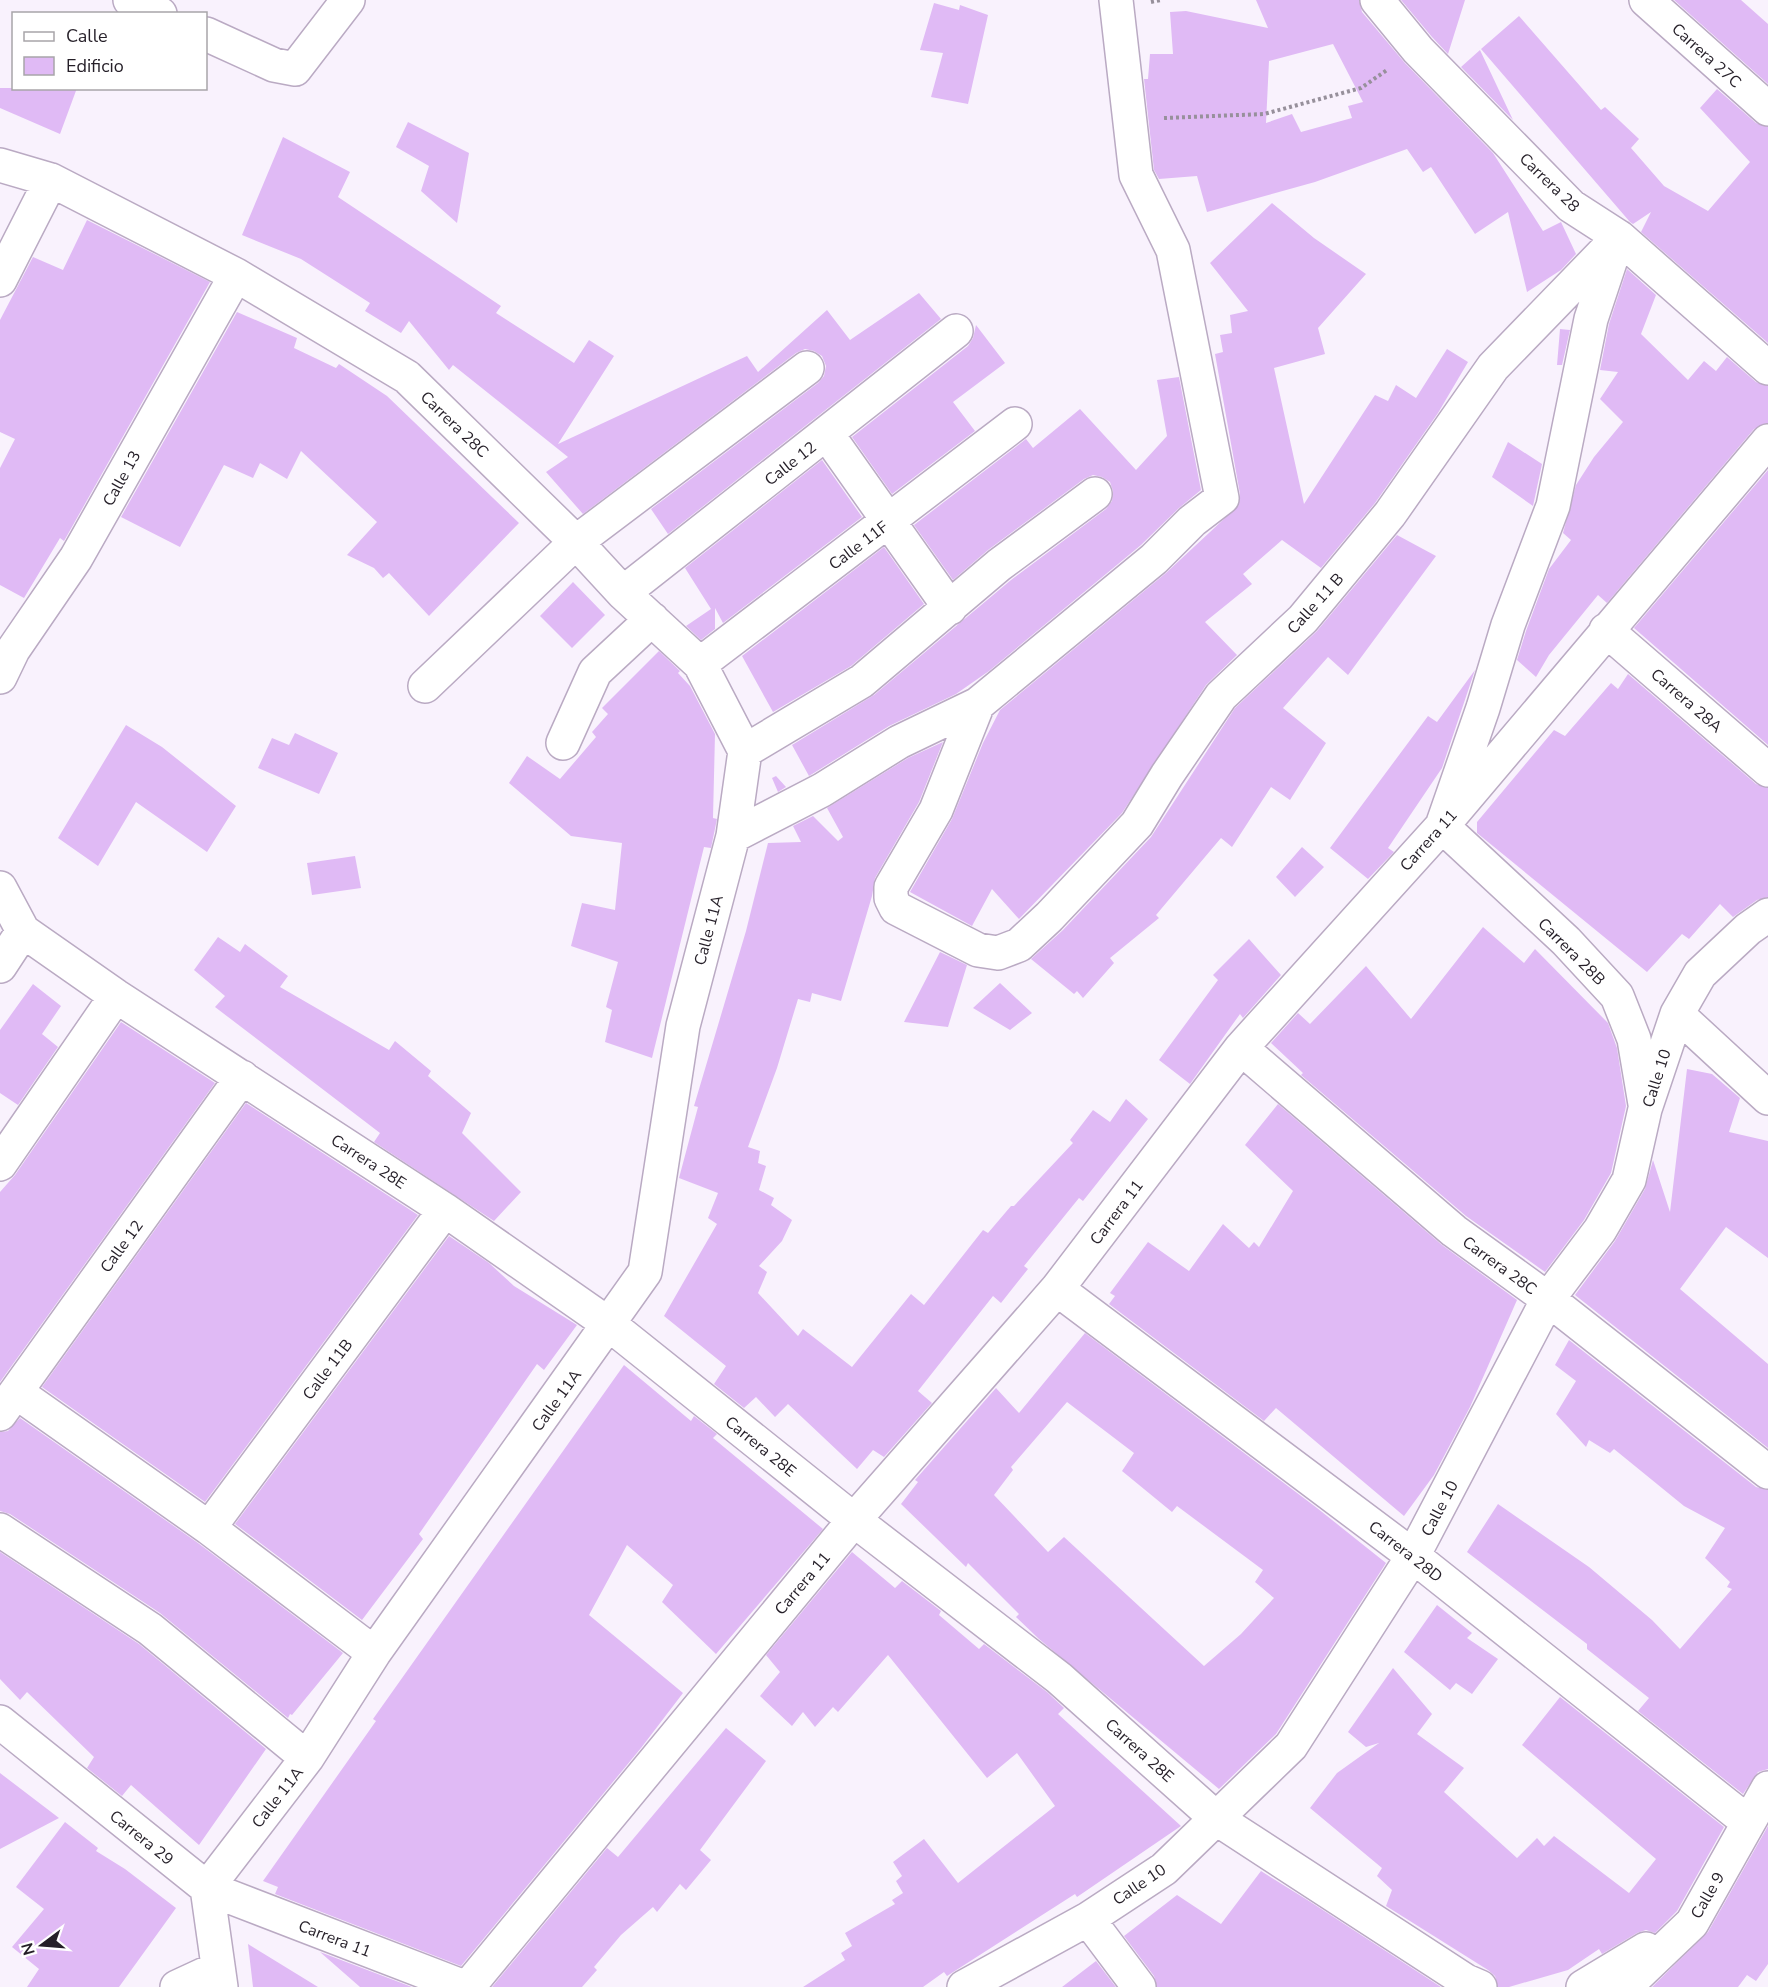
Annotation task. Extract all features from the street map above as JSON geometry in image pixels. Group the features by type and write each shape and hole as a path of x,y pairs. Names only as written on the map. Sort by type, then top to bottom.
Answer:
{"street":[{"path":"130,0 156,12"},
{"path":"207,34 274,65 295,69 348,0"},
{"path":"733,836 822,790 898,742 978,704 1154,559 1192,521 1222,498 1173,250 1136,175 1116,0"},
{"name":"Carrera 28","path":"1377,0 1402,30 1571,206 1619,237 1768,368"},
{"name":"Carrera 27C","path":"1646,0 1768,109"},
{"name":"Carrera 28C","path":"0,165 51,180 236,275 407,377 576,542 623,593 700,664 745,751"},
{"path":"0,280 51,180"},
{"path":"1442,826 1512,615 1553,506 1591,319 1619,237"},
{"name":"Calle 11 B","path":"978,704 936,810 891,887 891,898 896,908 978,950 998,953 1019,945 1049,917 1137,824 1167,775 1221,696 1303,619 1390,514 1492,366 1619,237"},
{"name":"Calle 13","path":"0,677 13,650 76,558 236,275"},
{"name":"Calle 12","path":"623,593 956,331"},
{"path":"425,686 576,542 807,368"},
{"name":"Calle 11F","path":"700,664 1015,424"},
{"path":"827,434 950,608"},
{"name":"Carrera 11","path":"207,1888 466,1987 854,1520 1057,1289 1241,1048 1442,826 1768,441"},
{"path":"733,836 745,751 862,681 999,565 1095,494"},
{"path":"563,743 595,672 652,620"},
{"name":"Carrera 28A","path":"1606,630 1768,770"},
{"name":"Carrera 28B","path":"1442,826 1566,942 1617,996 1634,1039 1645,1109"},
{"name":"Calle 11A","path":"207,1888 306,1758 374,1653 610,1325 645,1272 683,1026 733,836"},
{"path":"0,888 23,931 0,966"},
{"name":"Calle 10","path":"964,1987 1088,1919 1164,1869 1290,1746 1413,1556 1548,1299 1600,1230 1629,1180 1645,1109 1677,1014 1700,974 1748,929 1768,915"},
{"name":"Carrera 28E","path":"23,931 116,996 445,1210 610,1325 854,1520 1059,1678 1217,1819 1466,1981 1480,1987"},
{"path":"0,1164 116,996"},
{"path":"1677,1014 1768,1098"},
{"name":"Carrera 28C","path":"1241,1048 1454,1231 1548,1299 1768,1472"},
{"name":"Calle 12","path":"8,1403 242,1077"},
{"name":"Calle 11B","path":"208,1528 445,1210"},
{"name":"Carrera 28D","path":"1057,1289 1413,1556 1748,1822"},
{"path":"8,1403 208,1528 374,1653"},
{"path":"0,1530 150,1629 306,1758"},
{"name":"Carrera 29","path":"0,1722 207,1888"},
{"name":"Calle 9","path":"1625,1987 1692,1923 1768,1788"},
{"path":"177,1987 220,1978 207,1888"},
{"path":"1088,1919 1139,1987"},
{"path":"1583,1987 1692,1923"}],"path":[{"path":"1130,120 1264,114 1361,88 1409,55 1402,30"}],"building":[{"path":"1256,0 1359,0 1362,12 1404,62 1493,153 1543,231 1561,222 1576,254 1561,270 1527,292 1508,212 1475,234 1431,167 1423,172 1407,149 1315,182 1207,212 1197,176 1159,179 1154,170 1144,79 1148,79 1150,54 1173,54 1170,12 1186,11 1268,28","holes":["1333,44 1363,102 1348,106 1352,118 1301,132 1292,114 1266,123 1269,61"]},
{"path":"1401,0 1465,0 1448,54 1432,37"},
{"path":"1674,0 1741,0 1768,24 1768,84"},
{"path":"934,3 959,10 960,5 988,15 968,104 931,97 943,53 920,50"},
{"path":"1519,16 1601,110 1605,107 1639,139 1631,148 1664,186 1708,211 1750,162 1700,108 1717,89 1756,123 1768,127 1768,343 1641,232 1651,212 1633,224 1630,222 1481,49"},
{"path":"1480,50 1513,120 1461,67"},
{"path":"0,88 76,90 60,134 0,108"},
{"path":"408,122 469,153 457,223 421,191 429,166 396,147"},
{"path":"283,137 350,172 338,197 501,306 496,313 574,363 589,340 614,356 558,444 747,356 758,372 827,310 850,340 919,293 941,319 668,534 651,509 818,383 824,376 826,366 822,356 805,349 796,353 583,514 546,472 568,457 453,365 449,370 409,321 401,333 365,311 370,303 301,259 242,235"},
{"path":"1272,203 1314,238 1366,274 1318,328 1325,354 1274,368 1304,504 1375,395 1388,401 1396,385 1416,398 1447,349 1468,362 1438,413 1375,503 1321,568 1282,540 1243,574 1252,584 1205,622 1237,655 1206,685 1122,813 1019,919 992,889 972,926 910,892 952,819 983,743 1000,710 1166,573 1239,505 1240,494 1215,354 1223,352 1220,335 1232,333 1230,315 1248,311 1210,263"},
{"path":"87,220 210,282 64,541 60,538 24,598 0,585 0,468 15,439 0,432 0,320 33,257 63,270"},
{"path":"1627,269 1656,295 1641,334 1688,380 1704,361 1716,371 1727,357 1756,382 1768,386 1768,423 1754,429 1607,603 1598,595 1549,655 1536,677 1517,660 1526,631 1549,569 1571,540 1563,533 1576,485 1594,457 1623,422 1600,399 1618,372 1600,370 1609,324"},
{"path":"237,312 297,338 294,348 336,368 339,364 387,396 519,523 429,616 389,573 383,578 374,568 347,555 377,522 301,451 287,479 260,463 253,478 224,465 180,547 121,517"},
{"path":"976,325 1005,363 953,402 975,431 892,494 852,437 968,346 973,338"},
{"path":"1560,329 1570,330 1562,365 1557,365"},
{"path":"1179,377 1201,490 1141,545 989,671 956,694 889,726 809,776 792,745 874,695 1011,580 1106,509 1112,501 1113,491 1110,482 1102,477 1093,475 1084,479 988,550 953,580 914,525 1026,439 1033,448 1080,409 1136,470 1167,436 1157,380"},
{"path":"1508,442 1542,464 1533,506 1492,477"},
{"path":"822,460 862,517 723,623 715,608 715,629 701,640 686,626 711,609 685,568"},
{"path":"1768,470 1768,745 1634,628"},
{"path":"1397,535 1436,556 1348,675 1328,657 1283,708 1326,743 1290,800 1271,787 1232,847 1221,838 1156,915 1159,918 1110,958 1114,963 1083,998 1077,991 1074,994 1031,959 1063,930 1151,837 1235,708 1317,631"},
{"path":"884,547 924,604 851,666 773,712 742,656"},
{"path":"573,582 605,615 572,648 540,616"},
{"path":"659,651 680,671 678,673 690,686 715,734 713,818 717,819 711,848 704,847 652,1058 605,1042 612,1010 606,1007 618,962 571,946 582,903 615,910 622,843 571,836 509,783 527,756 560,779 596,737 592,732 608,714 602,708"},
{"path":"1475,670 1442,768 1388,848 1394,852 1368,879 1330,848 1428,716 1437,722"},
{"path":"1628,674 1756,784 1768,788 1768,897 1757,900 1733,917 1720,904 1689,939 1682,934 1647,972 1477,833 1477,822 1554,730 1565,736 1611,683 1618,689"},
{"path":"126,725 162,747 236,806 207,852 136,802 98,866 58,838"},
{"path":"295,733 338,753 319,794 258,768 272,738 289,745"},
{"path":"943,742 919,802 875,878 872,896 841,1001 812,993 810,1002 798,999 777,1068 748,1147 760,1151 758,1163 766,1166 759,1190 774,1198 771,1205 792,1220 782,1241 759,1266 767,1272 758,1293 798,1336 803,1329 852,1367 911,1294 924,1305 983,1230 988,1233 1011,1206 1014,1206 1073,1143 1070,1140 1093,1110 1110,1122 1126,1099 1148,1119 1083,1201 1079,1198 1024,1266 1028,1269 1001,1303 993,1296 918,1391 932,1403 884,1457 873,1450 857,1469 788,1404 775,1417 756,1397 744,1408 714,1384 726,1366 664,1316 717,1224 708,1218 718,1193 679,1178 698,1107 694,1106 746,931 768,843 801,842 793,826 813,816 838,841 843,837 827,808 908,758"},
{"path":"776,776 786,787 778,792 772,778"},
{"path":"1302,847 1324,867 1295,897 1276,877"},
{"path":"355,856 361,888 312,895 307,863"},
{"path":"1483,927 1524,963 1535,949 1608,1023 1617,1048 1626,1106 1611,1173 1584,1220 1545,1272 1466,1216 1301,1075 1303,1073 1271,1043 1298,1013 1310,1024 1366,966 1411,1019"},
{"path":"218,937 240,952 245,944 288,976 280,987 389,1050 395,1041 431,1071 428,1076 471,1113 462,1133 521,1192 494,1221 374,1142 380,1133 215,1007 225,996 194,970"},
{"path":"1249,939 1281,975 1243,1018 1240,1014 1190,1084 1159,1060 1218,980 1213,975"},
{"path":"940,952 967,965 948,1027 904,1022"},
{"path":"1000,983 1032,1013 1010,1030 973,1008"},
{"path":"33,984 61,1006 42,1034 58,1047 18,1105 0,1093 0,1030"},
{"path":"121,1022 215,1083 0,1382 0,1192 15,1175"},
{"path":"1687,1069 1712,1074 1740,1098 1729,1132 1768,1141 1768,1258 1726,1227 1680,1289 1768,1364 1768,1448 1575,1295 1615,1241 1645,1189 1653,1160 1670,1212"},
{"path":"246,1103 418,1215 205,1502 42,1387"},
{"path":"1278,1104 1442,1245 1517,1300 1470,1407 1434,1475 1404,1516 1276,1408 1264,1421 1109,1304 1115,1296 1110,1293 1148,1242 1189,1271 1223,1224 1249,1248 1254,1242 1259,1247 1293,1191 1245,1145"},
{"path":"449,1236 489,1263 514,1286 577,1325 544,1370 537,1364 419,1534 423,1539 362,1620 235,1524"},
{"path":"1085,1333 1317,1508 1386,1563 1276,1734 1219,1789 1039,1639 1016,1617 1019,1614 968,1563 966,1567 901,1504 918,1482 915,1480 996,1388 1019,1413","holes":["1067,1402 1134,1453 1122,1471 1172,1512 1177,1506 1263,1570 1255,1582 1274,1598 1241,1634 1204,1666 1064,1537 1048,1552 994,1495 1013,1470 1011,1467"]},
{"path":"1569,1340 1756,1487 1768,1490 1768,1769 1758,1772 1743,1794 1638,1711 1649,1698 1587,1649 1587,1644 1467,1552 1498,1504 1589,1567 1652,1620 1680,1649 1732,1589 1727,1587 1730,1582 1705,1558 1725,1528 1684,1506 1614,1449 1610,1453 1589,1440 1586,1447 1556,1414 1576,1381 1555,1365"},
{"path":"624,1365 691,1421 694,1416 717,1434 713,1438 823,1529 716,1654 662,1602 673,1585 627,1545 589,1615 683,1693 641,1748 461,1966 275,1894 278,1887 263,1881 376,1721 373,1719"},
{"path":"20,1418 198,1543 343,1653 292,1715 290,1714 288,1718 160,1613 10,1514 0,1511 0,1432 8,1431"},
{"path":"0,1552 139,1644 266,1749 199,1845 131,1785 122,1796 87,1768 94,1757 27,1692 20,1700 0,1679"},
{"path":"852,1552 895,1588 902,1581 941,1611 939,1615 979,1649 984,1644 1047,1692 1064,1708 1058,1714 1181,1826 1077,1897 1075,1894 947,1976 944,1972 923,1987 803,1987 845,1960 841,1953 852,1946 845,1933 895,1904 892,1900 903,1893 896,1881 902,1876 893,1862 924,1839 958,1883 1055,1806 1017,1753 987,1778 888,1655 838,1712 833,1707 815,1727 803,1712 792,1726 760,1696 780,1672 766,1655"},
{"path":"1437,1605 1472,1633 1467,1638 1498,1659 1472,1694 1456,1683 1450,1690 1404,1652"},
{"path":"1393,1668 1432,1714 1417,1734 1464,1768 1444,1792 1517,1858 1537,1838 1544,1846 1554,1836 1629,1893 1656,1859 1522,1745 1560,1697 1724,1827 1677,1911 1655,1933 1646,1930 1637,1933 1602,1954 1599,1949 1568,1970 1509,1987 1498,1987 1495,1976 1488,1970 1386,1906 1392,1890 1377,1876 1382,1868 1310,1808 1337,1773 1379,1743 1366,1747 1348,1732"},
{"path":"726,1728 766,1761 700,1850 711,1860 686,1890 680,1884 657,1912 653,1907 621,1935 594,1967 597,1970 582,1987 492,1987 607,1848 618,1857"},
{"path":"0,1773 59,1818 0,1849"},
{"path":"65,1822 98,1848 96,1851 125,1869 176,1908 119,1987 27,1987 39,1969 12,1947 44,1909 16,1887"},
{"path":"1768,1826 1768,1964 1756,1981 1747,1975 1738,1987 1652,1987 1708,1932"},
{"path":"1261,1871 1441,1987 1157,1987 1154,1976 1124,1936 1177,1895 1221,1924"},
{"path":"248,1944 318,1987 253,1987"},
{"path":"320,1952 412,1987 360,1987"},
{"path":"1096,1961 1116,1987 1062,1987"}]}
